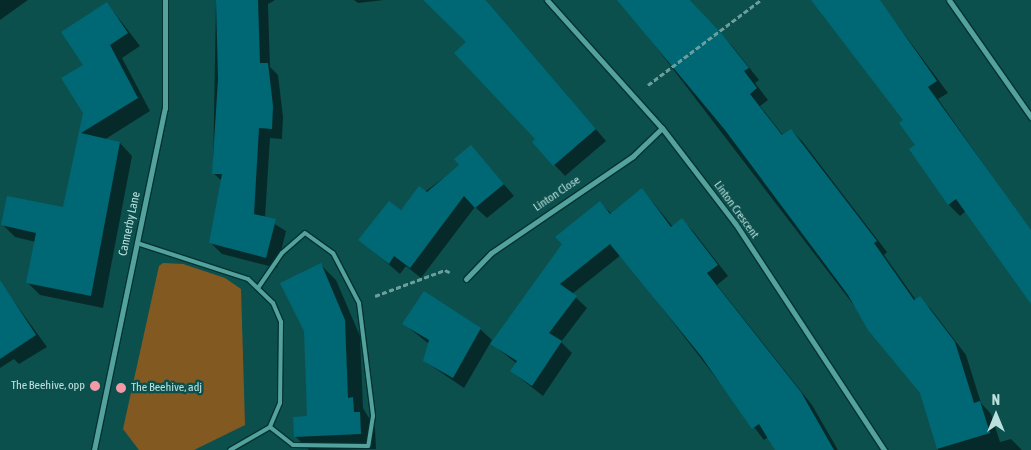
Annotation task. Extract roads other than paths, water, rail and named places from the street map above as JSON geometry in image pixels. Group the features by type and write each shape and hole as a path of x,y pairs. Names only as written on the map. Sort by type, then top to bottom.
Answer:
{"street":[{"name":"Cannerby Lane","path":"94,450 165,108 165,0"},
{"name":"Linton Crescent","path":"547,0 662,128 735,223 884,450"},
{"path":"949,0 1031,118"},
{"name":"Linton Close","path":"466,279 491,253 633,156 662,128"}],"lane":[{"path":"258,288 282,253 305,233 333,253 359,303 373,416 368,446 293,444 270,427"},
{"path":"136,243 230,271 258,288 281,322 280,403 270,427 230,450"}],"place":[{"name":"The Beehive, opp","path":"95,386"},
{"name":"The Beehive, adj","path":"121,388"}]}
